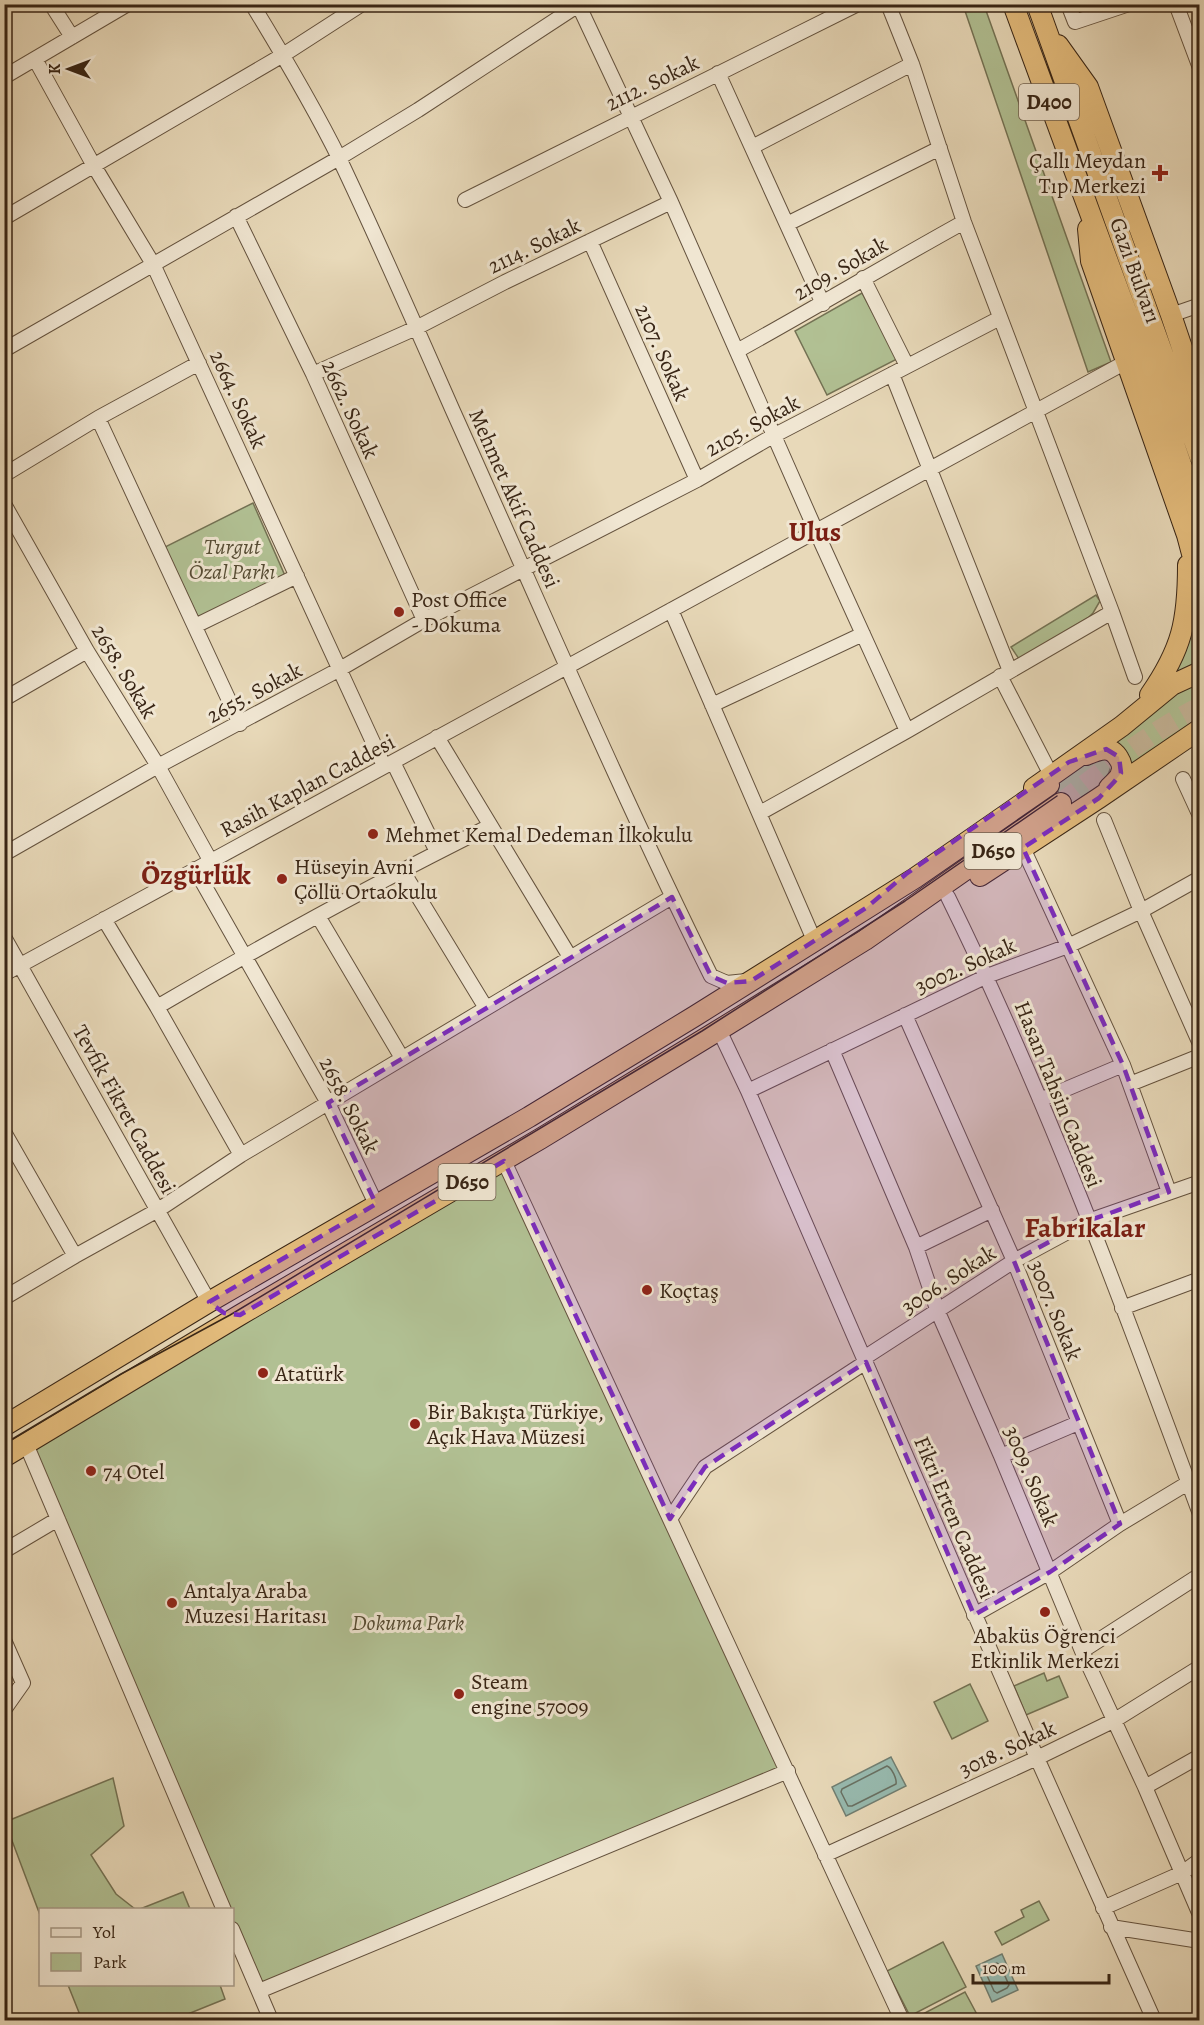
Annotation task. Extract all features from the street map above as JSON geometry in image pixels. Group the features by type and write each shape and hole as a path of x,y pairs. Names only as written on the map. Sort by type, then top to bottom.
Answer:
{"highway":[{"name":"Gazi Bulvarı","path":"1013,4 1156,392 1200,519"},
{"name":"Gazi Bulvarı","path":"1037,4 1200,457"},
{"path":"1047,32 1088,87 1200,401"},
{"path":"1085,200 1091,261 1187,535 1200,584"},
{"path":"1136,714 1164,675 1179,645 1185,620 1188,589 1187,535"},
{"path":"1050,780 1069,762 1172,685 1200,672"},
{"path":"865,940 948,897 1200,729"},
{"path":"1167,751 1200,743"},
{"path":"1069,762 1106,749 1114,751 1119,757 1121,772 1099,798"},
{"name":"D650","path":"4,1426 209,1302 529,1117 751,981 866,908 906,874 1050,780"},
{"name":"D650","path":"4,1457 240,1315 504,1161 865,940 1061,803"},
{"path":"209,1302 224,1313 240,1315"}],"street":[{"path":"51,4 72,37"},
{"path":"4,77 128,4"},
{"name":"Mehmet Akif Caddesi","path":"252,4 339,158 566,667 711,976 728,983 751,981"},
{"path":"4,218 283,56 362,4"},
{"name":"2112. Sokak","path":"465,200 858,4"},
{"path":"888,4 912,64 964,222 1112,612 1134,677"},
{"path":"1068,4 1075,22 1129,4"},
{"path":"1176,4 1200,68"},
{"path":"4,350 339,158 418,110 579,5 671,202 907,731"},
{"name":"2664. Sokak","path":"35,59 94,166 153,264 340,669 438,852"},
{"path":"752,147 912,64"},
{"path":"718,73 823,304"},
{"path":"787,224 940,148"},
{"name":"2114. Sokak","path":"313,374 416,328 505,282 671,202"},
{"name":"2662. Sokak","path":"236,216 313,374 424,620"},
{"name":"2109. Sokak","path":"737,351 964,222"},
{"name":"2107. Sokak","path":"590,241 697,480"},
{"path":"863,278 907,366"},
{"path":"1171,315 1200,305"},
{"name":"2105. Sokak","path":"524,570 1000,318"},
{"name":"Rasih Kaplan Caddesi","path":"4,974 1036,409 1126,362"},
{"path":"4,476 98,418 199,363"},
{"path":"892,375 930,469 1005,674 1050,780"},
{"path":"98,418 240,724"},
{"name":"2658. Sokak","path":"4,504 87,651 158,766 210,860"},
{"name":"2655. Sokak","path":"4,854 158,766 340,669 424,620 524,570"},
{"path":"195,626 297,576"},
{"path":"671,610 814,940"},
{"path":"759,813 907,731 1112,612"},
{"path":"712,705 863,634"},
{"path":"4,699 87,651"},
{"path":"438,737 570,957"},
{"path":"1183,779 1200,816"},
{"path":"1104,820 1141,911 1197,1029 1200,1044"},
{"path":"157,1007 402,870 490,826"},
{"path":"1023,848 1123,1065 1169,1192"},
{"name":"2658. Sokak","path":"195,869 328,1103 376,1204"},
{"path":"402,870 486,1008"},
{"name":"3002. Sokak","path":"748,1091 987,976 1068,946 1141,911 1200,878"},
{"path":"4,1299 158,1210 240,1155 672,897"},
{"name":"Hasan Tahsin Caddesi","path":"948,897 987,976 1040,1100 1200,1514"},
{"path":"318,916 402,1058"},
{"path":"104,919 157,1007 240,1155"},
{"name":"Tevfik Fikret Caddesi","path":"4,937 209,1302"},
{"name":"3007. Sokak","path":"905,1015 1014,1262 1120,1524"},
{"name":"Fikri Erten Caddesi","path":"719,1030 748,1091 974,1615 1154,2020"},
{"name":"3009. Sokak","path":"832,1050 915,1247 938,1312 1082,1651 1145,1787 1200,1915"},
{"path":"1130,1084 1200,1056"},
{"path":"1040,1100 1123,1065"},
{"path":"4,1132 75,1256"},
{"path":"504,1161 902,2020"},
{"name":"3006. Sokak","path":"670,1519 705,1467 1014,1262 1088,1221 1200,1182"},
{"path":"915,1247 992,1210"},
{"path":"1122,1308 1200,1279"},
{"path":"1001,1456 1078,1423"},
{"path":"26,1444 223,1908"},
{"path":"974,1615 1050,1572 1120,1524 1188,1484"},
{"path":"4,1551 58,1519"},
{"path":"1082,1651 1200,1575"},
{"path":"4,1640 23,1683 4,1710"},
{"name":"3018. Sokak","path":"825,1855 1115,1720 1200,1667"},
{"path":"1145,1787 1200,1756"},
{"path":"259,1991 788,1771"},
{"path":"1103,1908 1182,1873 1200,1860"},
{"path":"1111,1927 1200,1941"},
{"path":"234,1934 271,2020"}],"highlighted area":[{"path":"1106,749 1119,757 1121,773 1114,782 1099,798 1023,848 1123,1065 1169,1192 1088,1221 1014,1261 1120,1524 1050,1572 974,1615 866,1362 705,1467 670,1519 504,1161 240,1315 224,1313 209,1302 376,1204 328,1103 672,897 711,976 727,983 751,981 866,908 906,874 1069,762"}],"green space":[{"path":"963,5 984,5 1111,362 1088,372"},
{"path":"862,293 897,359 827,395 795,331"},
{"name":"Turgut Özal Parkı","path":"253,503 286,578 199,619 165,547"},
{"path":"1194,594 1199,615 1199,664 1167,680"},
{"path":"1096,595 1100,601 1088,618 1019,659 1011,647"},
{"path":"1199,678 1199,720 1131,767 1123,750 1109,739"},
{"path":"1096,754 1111,760 1107,776 1096,788 1067,806 1050,779"},
{"name":"Dokuma Park","path":"504,1161 788,1771 259,1991 234,1931 234,1908 224,1908 26,1444"},
{"path":"1044,1673 1047,1681 1059,1676 1068,1697 1026,1715 1014,1686"},
{"path":"970,1684 988,1721 952,1739 934,1702"},
{"path":"113,1778 124,1826 91,1855 116,1894 134,1908 39,1908 39,1912 5,1822"},
{"path":"183,1892 190,1908 143,1908"},
{"path":"1039,1901 1049,1920 1002,1945 995,1932 1024,1917 1021,1910"},
{"path":"943,1942 966,1987 910,2016 887,1971"},
{"path":"68,1986 220,1986 225,1999 173,2020 82,2020"},
{"path":"965,1992 980,2020 916,2020 915,2018"}],"water":[{"path":"891,1757 906,1786 846,1816 832,1787"},
{"path":"1002,1954 1018,1990 992,2002 976,1966"}],"tunnel":[{"path":"1061,803 1145,739 1200,707"}],"tram line":[{"path":"4,1444 121,1374 230,1315 702,1031 905,901 1057,796"}],"place":[{"name":"Çallı Meydan Tıp Merkezi","path":"1160,173"},
{"name":"Post Office - Dokuma","path":"399,612"},
{"name":"Mehmet Kemal Dedeman İlkokulu","path":"373,834"},
{"name":"Hüseyin Avni Çöllü Ortaokulu","path":"282,879"},
{"name":"Koçtaş","path":"647,1290"},
{"name":"Atatürk","path":"263,1373"},
{"name":"Bir Bakışta Türkiye, Açık Hava Müzesi","path":"415,1424"},
{"name":"74 Otel","path":"91,1471"},
{"name":"Antalya Araba Muzesi Haritası","path":"172,1603"},
{"name":"Abaküs Öğrenci Etkinlik Merkezi","path":"1045,1612"},
{"name":"Steam engine 57009","path":"459,1694"}],"district":[{"name":"Ulus","path":"815,531"},
{"name":"Özgürlük","path":"196,874"},
{"name":"Fabrikalar","path":"1085,1227"}]}
